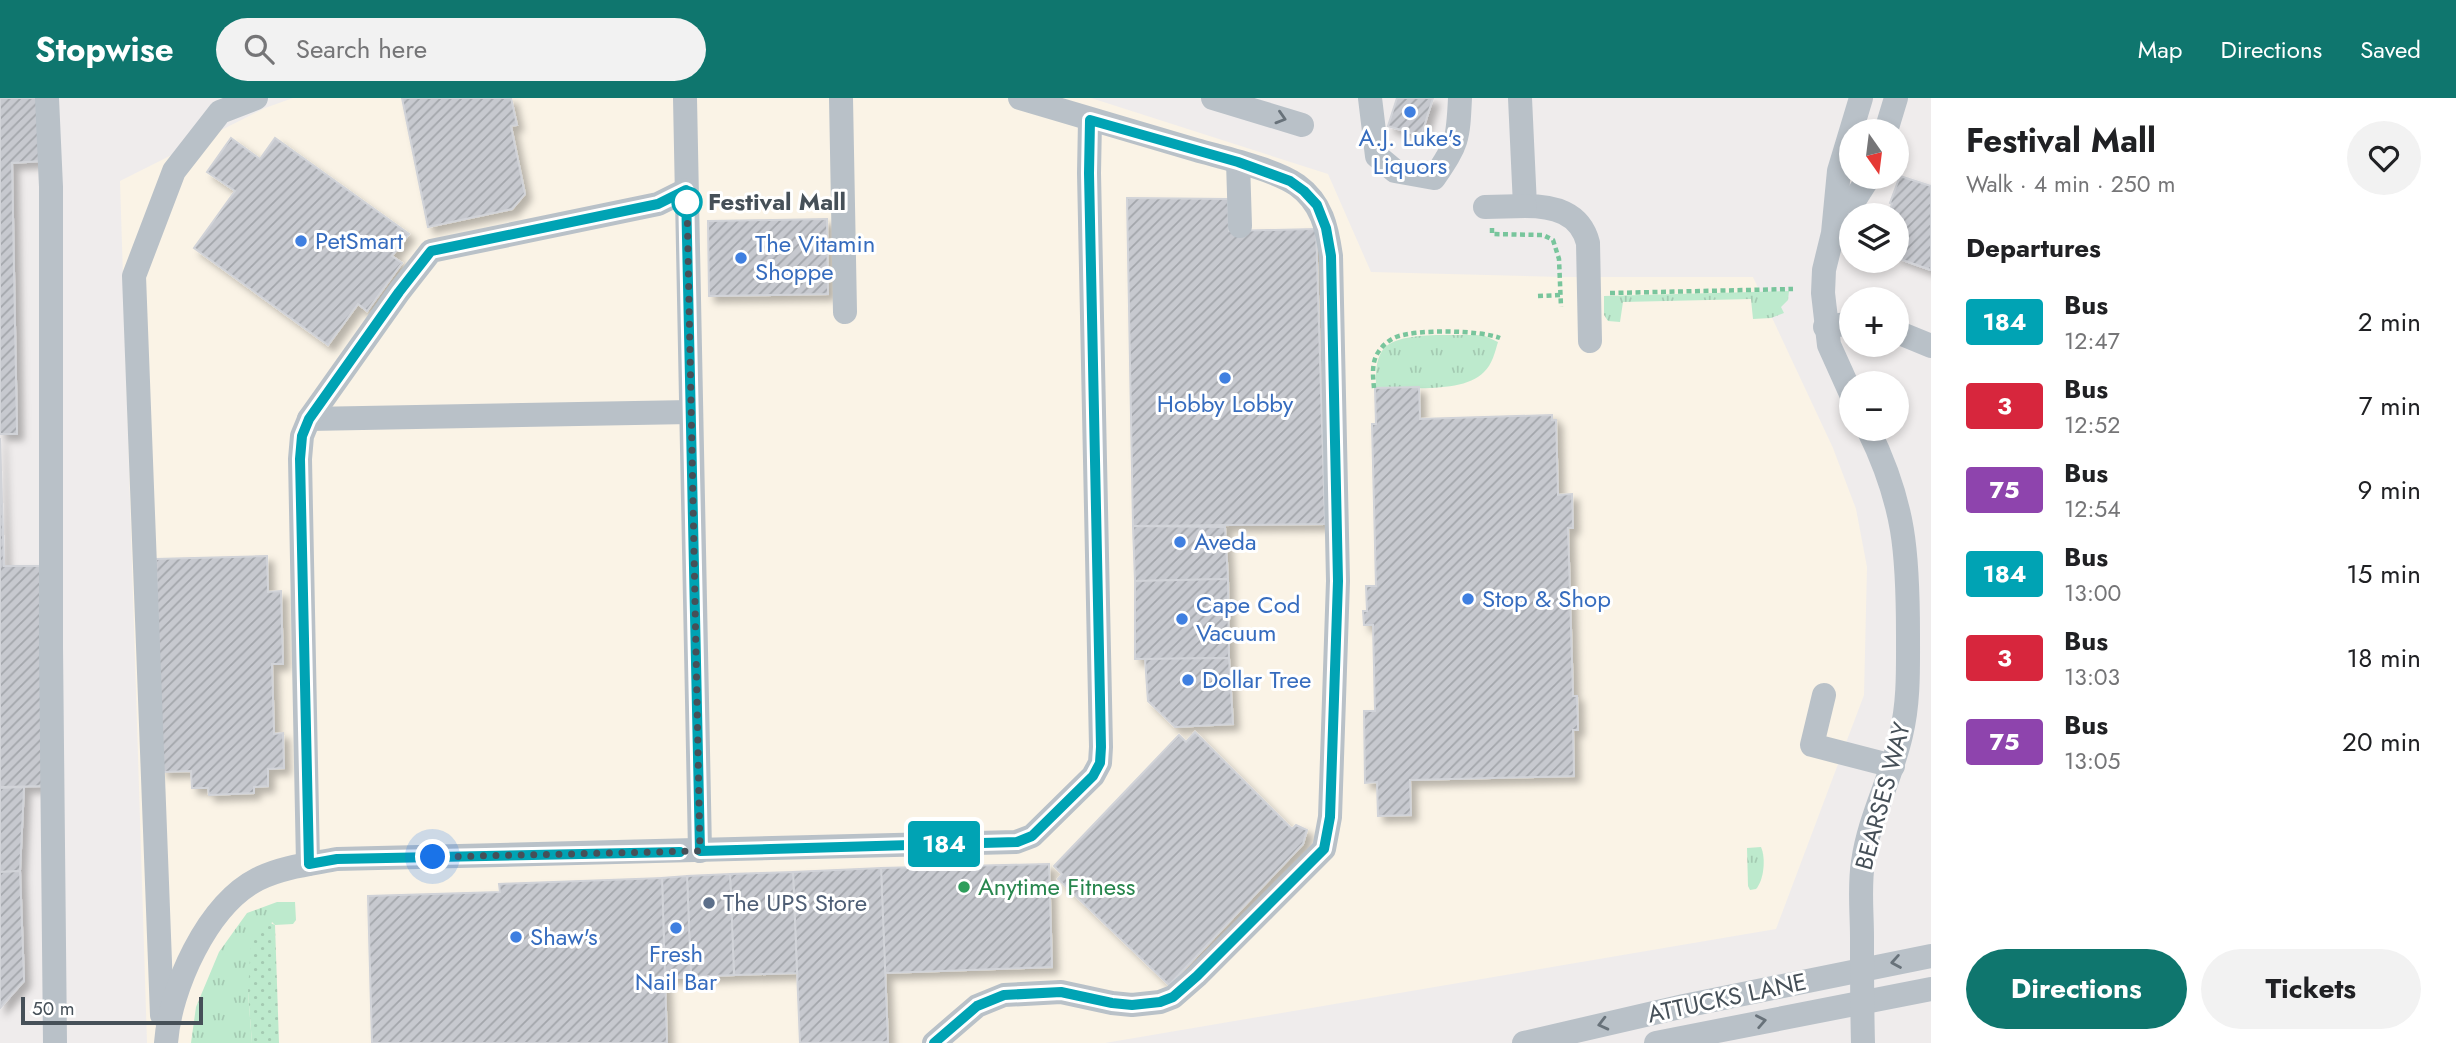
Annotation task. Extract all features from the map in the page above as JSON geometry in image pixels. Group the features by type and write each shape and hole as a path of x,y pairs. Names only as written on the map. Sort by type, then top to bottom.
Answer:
{"street":[{"path":"47,98 51,187 51,647 55,1043"},
{"path":"164,1043 134,276 174,172 220,112 256,98"},
{"path":"685,98 700,851"},
{"path":"841,98 845,313"},
{"path":"934,1043 977,1006 1004,995 1061,992 1132,1005 1160,1002 1173,997 1324,849 1330,817 1338,581 1331,256 1323,217 1311,198 1290,181 1238,162 1020,98"},
{"path":"1213,98 1302,125"},
{"path":"1370,98 1377,156 1395,171 1434,178 1455,147 1460,98"},
{"path":"1520,98 1525,206"},
{"path":"1840,371 1825,327 1824,271 1833,233 1839,171 1861,98"},
{"path":"1890,119 1896,98"},
{"path":"164,1043 176,990 208,928 234,895 261,877 337,859 1017,842 1032,836 1093,776 1100,763 1101,747 1090,120"},
{"path":"1238,162 1240,226"},
{"path":"1833,233 1861,189"},
{"path":"309,864 300,459 302,436 309,419 431,251 658,204 686,190"},
{"path":"1488,207 1550,207 1574,219 1588,243 1590,341"},
{"path":"1825,327 1839,325"},
{"path":"1909,337 1931,346"},
{"path":"309,419 691,412"},
{"name":"BEARSES WAY","path":"1863,1043 1863,859 1872,823 1901,738 1907,699 1907,568 1901,519 1895,494 1873,441"},
{"path":"1824,695 1812,745 1893,766"},
{"name":"ATTUCKS LANE","path":"1524,1043 1684,1006 1931,956"},
{"name":"ATTUCKS LANE","path":"1656,1043 1931,989"}],"path":[{"path":"1488,207 1492,234 1543,235 1553,240 1559,259 1562,307"},
{"path":"1606,293 1793,289"},
{"path":"1538,296 1575,294"},
{"path":"1374,388 1374,361 1380,349 1392,339 1407,334 1466,332 1483,332 1500,338"}],"shaded area":[{"name":"Festival Mall","path":"293,98 1091,98 1328,174 1371,272 1560,277 1753,277 1833,448 1856,509 1867,567 1864,695 1776,929 1105,1043 147,1043 120,181 265,108"}],"green space":[{"path":"1789,291 1788,300 1781,307 1784,313 1771,318 1753,319 1751,299 1623,302 1620,322 1608,321 1604,315 1604,296"},
{"path":"1476,335 1498,342 1489,366 1475,379 1462,384 1433,388 1376,388 1378,360 1389,344 1411,337"},
{"path":"1761,847 1762,875 1756,889 1750,890 1747,848"},
{"path":"277,902 295,902 296,920 293,924 275,925 272,922 248,992 252,1043 191,1043 196,1007 219,952 247,913"},
{"path":"266,921 275,925 279,1043 252,1043 248,992 251,940"}],"building":[{"path":"0,98 41,98 41,161 12,163 17,434 0,434"},
{"path":"402,98 511,98 517,125 511,126 525,194 512,209 428,227"},
{"name":"A.J. Luke's Liquors","path":"1397,98 1433,98 1421,136 1388,126"},
{"name":"PetSmart","path":"231,138 260,159 275,138 409,234 392,256 402,263 367,311 358,304 328,345 194,248 235,191 207,172"},
{"path":"1909,179 1931,186 1931,270 1909,262 1909,203 1890,203 1895,189 1909,189"},
{"name":"Hobby Lobby","path":"1127,198 1228,199 1229,231 1316,229 1325,524 1133,526"},
{"path":"827,219 828,294 709,296 708,221"},
{"name":"Stop & Shop","path":"1419,387 1420,419 1552,415 1552,420 1556,420 1558,495 1572,494 1573,528 1568,528 1573,696 1577,696 1578,730 1573,730 1574,776 1410,780 1411,815 1378,816 1377,782 1365,783 1364,711 1375,711 1373,625 1364,625 1363,611 1367,611 1366,586 1376,586 1372,424 1376,424 1375,388"},
{"path":"0,438 4,566 41,566 44,786 0,787"},
{"name":"Aveda","path":"1133,526 1225,527 1228,579 1135,581"},
{"path":"267,556 268,592 281,591 283,664 272,664 274,734 283,733 284,768 268,769 268,786 254,787 254,793 209,795 208,788 192,788 191,771 162,772 156,559"},
{"name":"Cape Cod Vacuum","path":"1228,579 1229,658 1135,659 1135,581"},
{"name":"Dollar Tree","path":"1229,658 1233,724 1175,727 1148,701 1145,659"},
{"path":"1195,732 1292,829 1296,825 1307,830 1303,844 1169,985 1058,879 1062,874 1054,866 1179,735 1186,742"},
{"path":"24,787 20,871 0,872 0,788"},
{"path":"1049,864 1052,967 885,973 881,868"},
{"path":"881,868 888,1042 800,1043 793,872"},
{"path":"20,871 24,981 0,1008 0,872"},
{"path":"793,872 797,973 734,975 730,874"},
{"name":"The UPS Store","path":"730,874 734,975 691,977 687,876"},
{"name":"Fresh Nail Bar","path":"687,876 691,977 665,978 662,878"},
{"name":"Shaw's","path":"662,878 667,1043 372,1043 368,896 500,892 499,884"}],"bus line":[{"name":"184","path":"680,852 337,859 309,864 300,444 309,419 431,251 658,204 686,190 700,851 1017,842 1032,836 1093,776 1100,763 1090,120 1238,162 1282,177 1298,186 1317,205 1323,217 1331,256 1338,581 1330,817 1324,849 1173,997 1160,1002 1132,1005 1061,992 1004,995 977,1006 934,1043"}],"place":[{"name":"A.J. Luke's Liquors","path":"1410,112"},
{"name":"Festival Mall","path":"687,202"},
{"name":"PetSmart","path":"301,241"},
{"name":"The Vitamin Shoppe","path":"741,258"},
{"name":"Hobby Lobby","path":"1225,378"},
{"name":"Aveda","path":"1180,542"},
{"name":"Stop & Shop","path":"1468,599"},
{"name":"Cape Cod Vacuum","path":"1182,619"},
{"name":"Dollar Tree","path":"1188,680"},
{"name":"Anytime Fitness","path":"964,887"},
{"name":"The UPS Store","path":"709,903"},
{"name":"Fresh Nail Bar","path":"676,928"},
{"name":"Shaw's","path":"516,937"}],"route":[{"path":"433,857 700,851 687,202"}]}
